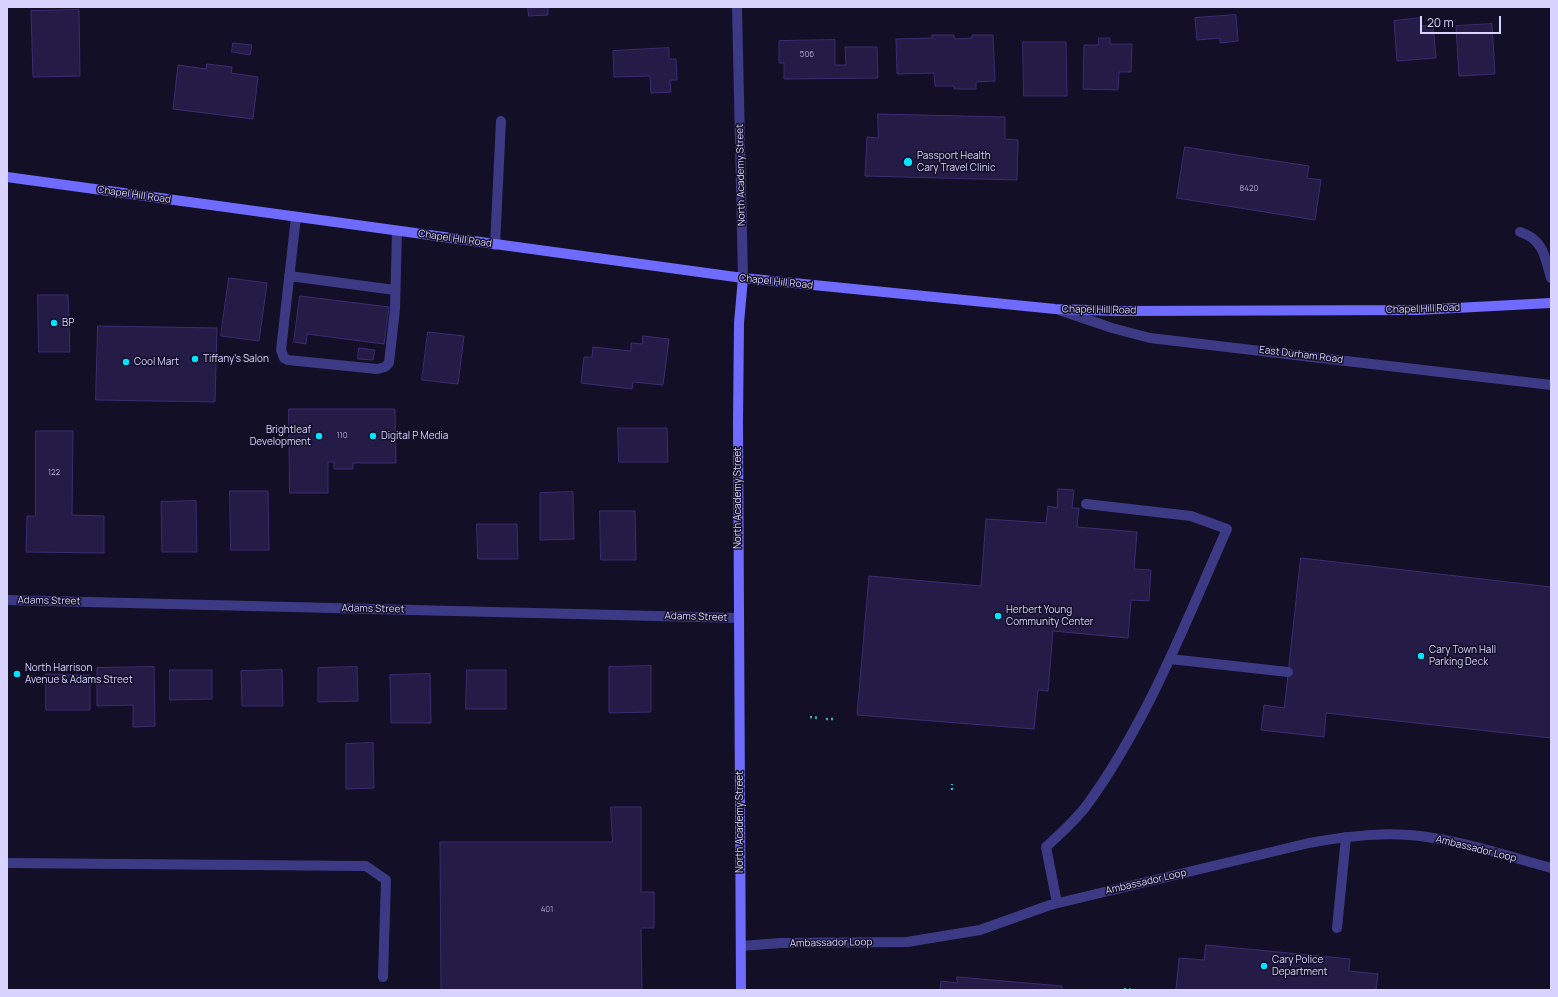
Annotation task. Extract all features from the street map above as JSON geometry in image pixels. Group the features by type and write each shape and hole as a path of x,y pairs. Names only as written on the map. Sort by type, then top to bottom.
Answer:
{"main road":[{"name":"Chapel Hill Road","path":"7,177 743,278 1055,309 1119,311 1418,310 1551,303"},
{"name":"North Academy Street","path":"741,990 738,618 738,351 743,278"}],"street":[{"name":"North Academy Street","path":"737,7 743,278"},
{"path":"495,244 500,121"},
{"path":"296,217 281,350 284,358 288,360 377,369 386,367 389,358 396,290 397,231"},
{"path":"1520,232 1533,238 1540,245 1551,278"},
{"path":"289,276 396,290"},
{"name":"East Durham Road","path":"1055,309 1112,328 1150,338 1551,385"},
{"path":"1056,903 1046,847 1086,806 1117,759 1170,659 1227,529 1191,516 1086,504"},
{"name":"Adams Street","path":"7,600 738,618"},
{"path":"1170,659 1288,672"},
{"name":"Ambassador Loop","path":"741,946 781,943 907,942 980,930 1056,903 1309,843 1346,837 1389,834 1427,837 1551,868"},
{"path":"1337,928 1346,837"},
{"path":"7,863 366,866 386,880 383,977"}],"path":[{"path":"810,717 819,718"},
{"path":"826,719 835,720"},
{"path":"952,784 952,790"},
{"path":"1124,989 1135,990"}],"building":[{"path":"528,7 548,7 548,15 529,16"},
{"path":"79,10 80,76 33,77 31,11"},
{"path":"1236,15 1238,41 1220,43 1220,38 1197,40 1195,18"},
{"path":"1421,18 1422,26 1433,25 1436,58 1397,61 1394,21"},
{"path":"1492,24 1495,74 1459,76 1456,26"},
{"path":"932,35 954,35 954,39 972,38 972,35 993,35 995,81 976,82 976,89 954,89 954,86 935,86 934,73 897,74 896,39 932,38"},
{"path":"1099,38 1110,38 1110,44 1132,44 1131,72 1119,72 1118,90 1083,89 1084,45 1098,45"},
{"path":"835,40 835,65 846,65 845,47 877,47 878,78 784,79 784,63 779,63 779,41"},
{"path":"1023,42 1066,42 1067,96 1024,96"},
{"path":"233,43 252,45 250,55 232,52"},
{"path":"669,48 669,59 676,59 677,80 670,80 671,92 651,93 650,76 614,77 613,51"},
{"path":"207,64 232,67 231,73 258,77 253,119 173,109 178,65 206,69"},
{"path":"878,114 1005,117 1005,139 1018,140 1017,180 865,176 867,137 878,138"},
{"path":"1185,147 1309,166 1307,178 1321,180 1315,220 1177,198"},
{"path":"229,278 267,283 259,341 221,336"},
{"name":"BP","path":"38,295 68,295 70,352 39,352"},
{"path":"300,296 389,307 384,344 307,334 306,344 294,342"},
{"path":"98,326 217,328 215,402 96,400"},
{"path":"428,332 464,336 458,384 422,380"},
{"path":"643,336 669,339 663,385 633,382 632,389 581,383 584,357 592,357 593,347 631,351 631,343 642,344"},
{"path":"359,348 375,350 373,360 358,359"},
{"path":"289,409 395,409 396,463 353,463 353,469 334,469 334,462 328,462 328,493 290,493"},
{"path":"618,428 667,428 668,462 619,462"},
{"path":"36,431 73,431 72,515 104,516 104,553 26,552 27,516 35,516"},
{"name":"Herbert Young Community Center","path":"1058,489 1074,490 1072,508 1079,508 1077,527 1137,532 1134,569 1151,570 1149,601 1131,600 1128,638 1053,631 1048,691 1038,690 1034,729 857,715 869,576 981,586 986,519 1046,523 1048,506 1057,508"},
{"path":"230,491 268,491 269,550 231,550"},
{"path":"573,492 574,539 540,540 540,493"},
{"path":"196,501 197,552 162,552 161,502"},
{"path":"600,511 635,511 636,560 601,560"},
{"path":"477,524 517,524 518,559 478,559"},
{"name":"Cary Town Hall Parking Deck","path":"1301,558 1551,587 1551,738 1326,713 1324,737 1261,730 1264,705 1284,708"},
{"path":"651,666 651,712 609,713 609,667"},
{"path":"154,667 155,726 133,727 133,705 97,706 97,668"},
{"path":"357,667 358,701 318,702 318,668"},
{"path":"170,670 212,670 212,699 170,700"},
{"path":"282,670 283,706 242,706 241,671"},
{"path":"467,670 506,670 506,709 466,709"},
{"path":"46,674 90,675 90,710 46,710"},
{"path":"430,674 431,723 391,723 390,675"},
{"path":"373,743 374,788 346,789 346,744"},
{"path":"611,807 641,807 641,892 654,892 654,928 641,928 642,990 441,990 440,842 612,842"},
{"name":"Cary Police Department","path":"1206,945 1350,959 1349,971 1378,974 1376,990 1176,990 1179,958 1204,960"},
{"path":"957,977 1062,986 1062,990 940,990 941,981 957,983"}],"place":[{"name":"Passport Health Cary Travel Clinic","path":"908,162"},
{"name":"BP","path":"54,323"},
{"name":"Tiffany's Salon","path":"195,359"},
{"name":"Cool Mart","path":"126,362"},
{"name":"Brightleaf Development","path":"319,436"},
{"name":"Digital P Media","path":"373,436"},
{"name":"Herbert Young Community Center","path":"998,616"},
{"name":"Cary Town Hall Parking Deck","path":"1421,656"},
{"name":"North Harrison Avenue & Adams Street","path":"17,674"},
{"name":"Cary Police Department","path":"1264,966"}]}
